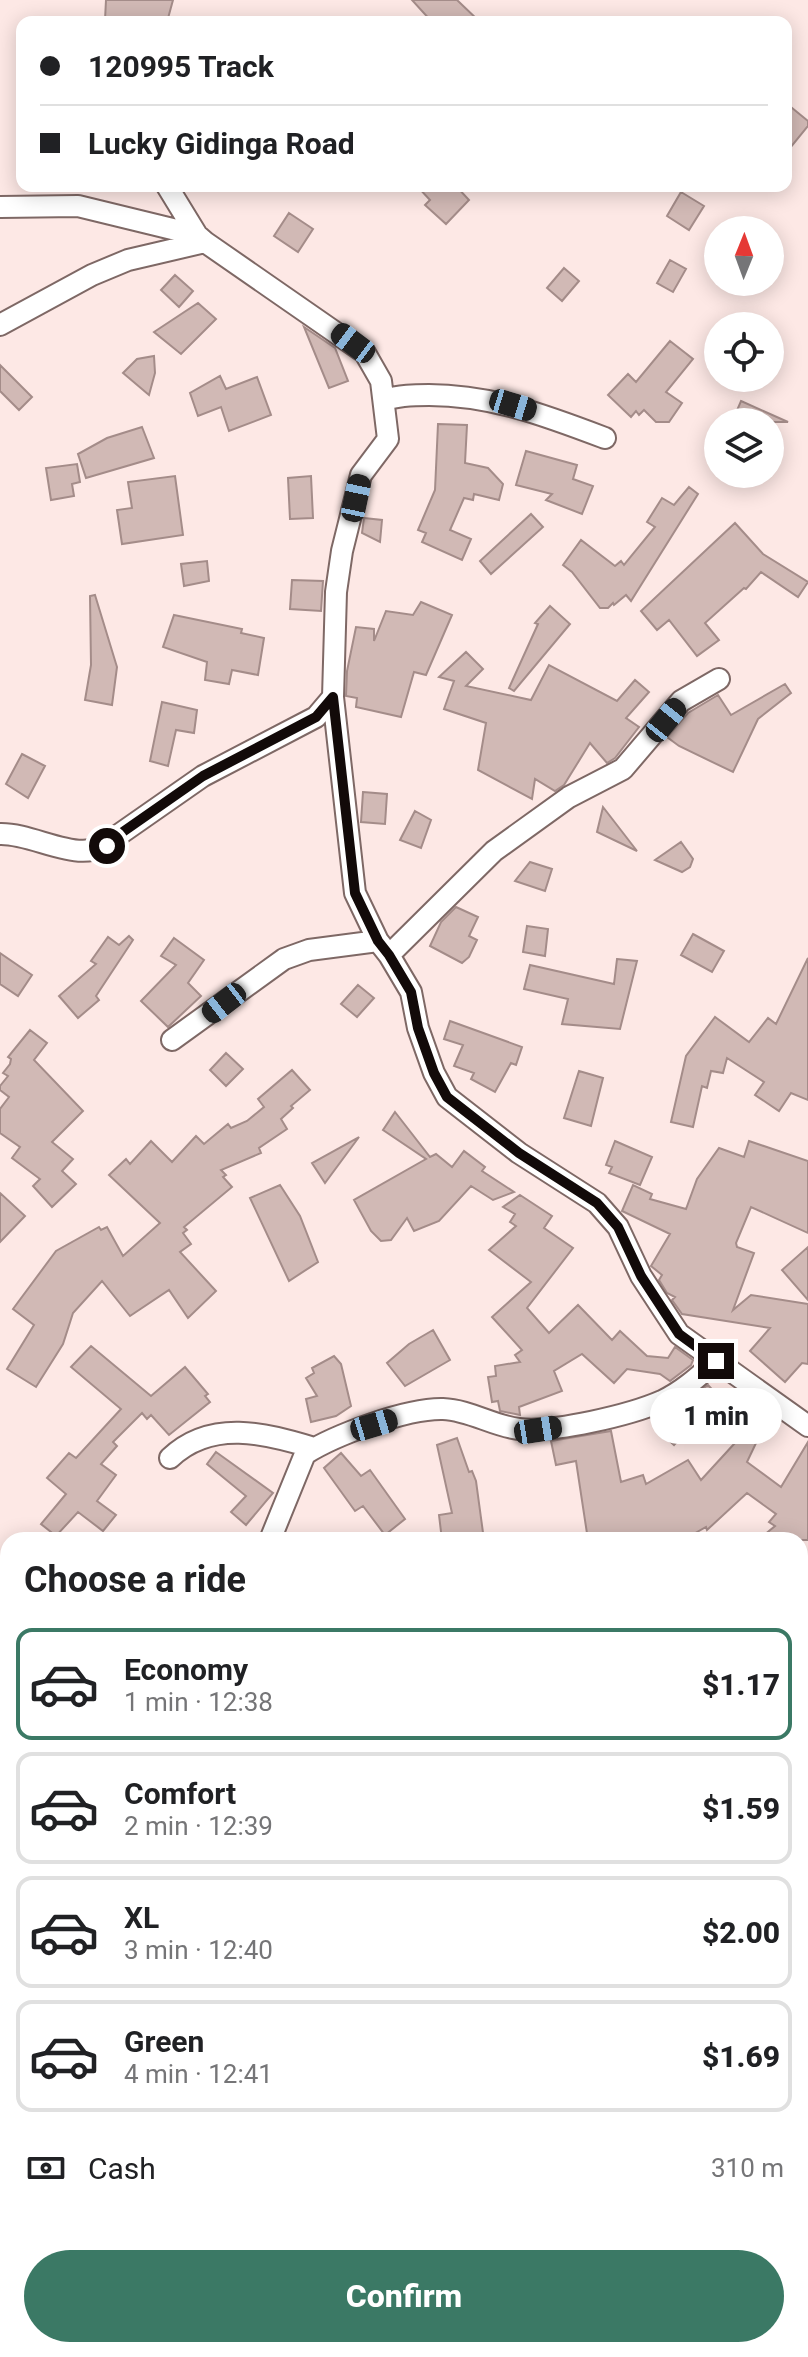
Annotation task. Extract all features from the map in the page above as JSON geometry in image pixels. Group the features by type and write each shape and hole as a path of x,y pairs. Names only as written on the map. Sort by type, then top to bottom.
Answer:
{"street":[{"path":"171,192 201,239"},
{"path":"0,207 78,206 201,239 333,328 375,365 385,400 388,439 361,475 342,551 336,592 333,697 355,893 383,948 411,992 418,1028 434,1073 447,1097 519,1153 597,1203 618,1227 641,1276 679,1334 808,1426"},
{"path":"0,325 80,281 128,260 201,239"},
{"path":"385,400 414,395 480,398 547,415 605,438"},
{"path":"172,1040 284,959 309,950 383,948 494,851 569,797 623,769 681,701 719,679"},
{"path":"0,834 15,834 67,849 96,850 107,846 203,776 316,717 333,697"},
{"path":"273,1532 305,1454 355,1431 422,1411 443,1409 474,1415 516,1429 538,1430 634,1411 662,1401 684,1389 716,1361"},
{"path":"170,1458 186,1443 202,1436 276,1437 314,1448"}],"building":[{"path":"106,0 173,0 169,16 105,16"},
{"path":"412,0 457,0 474,16 427,16"},
{"path":"792,108 808,121 808,126 792,146"},
{"path":"423,192 462,192 469,200 446,224 425,205 430,200"},
{"path":"681,192 704,206 689,230 667,216"},
{"path":"289,213 313,229 298,252 274,236"},
{"path":"670,260 686,269 673,292 657,283"},
{"path":"564,268 579,281 562,301 547,288"},
{"path":"175,275 193,291 179,307 161,290"},
{"path":"198,303 216,319 181,354 154,332"},
{"path":"304,327 335,348 348,381 329,388"},
{"path":"670,341 693,359 666,392 682,403 669,422 656,422 644,410 639,415 636,411 631,417 608,395 628,374 636,382"},
{"path":"154,356 155,373 149,395 123,373 137,359"},
{"path":"0,365 32,397 19,410 0,391"},
{"path":"220,376 226,389 257,377 271,415 229,431 221,407 198,416 190,393"},
{"path":"741,401 757,408 738,408"},
{"path":"438,424 467,425 465,463 488,468 503,484 499,500 474,494 473,500 464,498 450,530 471,539 462,560 422,542 426,533 418,530 435,490"},
{"path":"142,427 154,458 86,478 78,454 107,438"},
{"path":"526,451 577,465 573,479 593,486 582,514 546,500 552,494 516,485"},
{"path":"77,464 80,482 72,484 74,496 51,500 46,468"},
{"path":"175,476 183,535 122,544 117,510 132,508 128,482"},
{"path":"311,476 313,518 290,519 288,478"},
{"path":"689,487 698,494 631,601 626,595 608,608 600,608 563,565 581,540 615,566 621,561 624,565 655,527 647,522 662,498 674,505"},
{"path":"531,514 543,527 491,574 480,561"},
{"path":"364,518 382,520 380,542 362,533"},
{"path":"735,523 763,554 808,582 798,597 761,572 746,589 705,623 719,640 697,656 669,620 657,630 641,611"},
{"path":"207,561 209,581 184,586 181,564"},
{"path":"292,580 323,581 321,611 290,609"},
{"path":"95,595 117,667 112,705 85,700 91,665 90,596"},
{"path":"421,602 452,615 426,675 414,672 401,717 356,707 357,698 346,696 347,671 356,627 374,629 374,641 386,611 413,615"},
{"path":"550,606 570,624 514,691 509,688 538,624 535,623"},
{"path":"174,615 242,629 241,633 264,638 258,675 232,670 229,684 205,680 207,662 163,647"},
{"path":"466,652 483,669 466,686 531,700 549,665 617,701 635,680 649,692 626,718 639,727 615,758 607,763 590,743 564,785 555,791 535,779 532,799 478,770 486,723 444,709 454,681 439,677"},
{"path":"785,684 791,693 758,719 733,772 667,737 688,713 718,695 731,715"},
{"path":"162,702 197,710 194,733 176,730 168,766 150,761"},
{"path":"22,754 45,766 28,798 6,784"},
{"path":"363,792 387,794 385,824 361,822"},
{"path":"603,807 637,851 597,832"},
{"path":"415,811 431,820 421,848 400,840"},
{"path":"681,842 693,859 690,867 682,872 655,860"},
{"path":"530,862 552,869 545,891 515,881"},
{"path":"456,907 478,917 469,936 477,940 469,957 462,963 430,946 441,922"},
{"path":"527,926 548,929 545,956 523,952"},
{"path":"693,934 724,951 712,972 681,955"},
{"path":"129,936 133,940 96,996 99,1000 78,1018 59,996 96,964 91,961 108,937 119,945"},
{"path":"174,938 204,960 188,983 201,996 168,1027 141,1001 176,965 161,956"},
{"path":"0,953 32,975 18,996 0,984"},
{"path":"808,958 808,1100 791,1093 779,1111 755,1095 764,1082 727,1058 723,1073 711,1071 707,1088 702,1086 693,1127 671,1122 686,1056 715,1017 749,1042 768,1018 776,1024"},
{"path":"617,959 637,961 620,1029 562,1024 568,999 524,989 530,965 614,984"},
{"path":"358,985 374,998 357,1017 341,1004"},
{"path":"450,1021 522,1047 516,1065 511,1063 495,1092 471,1079 474,1073 454,1066 463,1045 444,1039"},
{"path":"30,1030 47,1043 34,1060 83,1111 52,1142 73,1159 62,1171 76,1184 52,1207 33,1186 40,1179 12,1158 20,1147 0,1133 0,1109 9,1097 0,1090 8,1076 3,1073 10,1064 8,1057"},
{"path":"226,1053 243,1069 226,1086 210,1070"},
{"path":"292,1070 310,1090 281,1119 287,1129 259,1148 261,1153 221,1170 232,1187 184,1227 187,1230 183,1233 191,1244 180,1252 216,1291 188,1318 169,1290 130,1316 102,1281 73,1313 63,1344 36,1387 7,1369 34,1325 13,1309 56,1251 99,1227 101,1230 107,1227 123,1256 160,1223 109,1175 126,1159 130,1164 151,1141 172,1162 196,1136 204,1144 228,1124 231,1128 247,1121 264,1107 258,1099"},
{"path":"579,1071 603,1078 591,1126 564,1118"},
{"path":"395,1112 430,1157 436,1154 452,1167 464,1151 485,1167 482,1171 514,1192 493,1200 471,1186 439,1221 414,1231 407,1218 391,1240 381,1241 371,1231 354,1200 426,1159 383,1130"},
{"path":"359,1137 325,1183 312,1163"},
{"path":"615,1141 652,1157 640,1185 609,1173 612,1167 606,1165"},
{"path":"749,1141 808,1161 808,1233 751,1207 736,1243 737,1247 754,1253 733,1310 751,1295 808,1304 808,1364 802,1363 785,1382 750,1351 770,1328 682,1314 672,1300 675,1297 667,1293 659,1280 662,1275 651,1266 670,1234 622,1211 633,1185 652,1194 650,1199 686,1209 697,1179 719,1148 744,1157"},
{"path":"280,1185 300,1216 318,1262 289,1281 250,1198"},
{"path":"0,1193 25,1216 0,1242"},
{"path":"520,1195 552,1216 544,1228 573,1248 527,1308 549,1333 578,1305 612,1340 620,1331 647,1356 668,1358 675,1347 693,1360 691,1365 670,1381 660,1374 627,1369 614,1383 582,1354 554,1371 562,1391 519,1407 520,1415 500,1411 498,1401 492,1402 488,1377 496,1376 495,1366 520,1362 515,1355 522,1350 492,1317 531,1282 489,1250 516,1226 510,1222 515,1214 503,1207"},
{"path":"808,1247 808,1300 782,1270"},
{"path":"433,1330 450,1360 405,1386 387,1363 409,1344"},
{"path":"91,1346 151,1396 185,1367 208,1394 205,1396 210,1402 169,1435 151,1415 147,1419 142,1413 113,1442 117,1446 101,1464 116,1475 97,1501 116,1515 103,1531 78,1512 60,1532 51,1532 41,1524 66,1494 47,1478 69,1453 76,1458 121,1409 71,1367"},
{"path":"334,1356 341,1364 351,1406 336,1416 311,1422 306,1399 317,1396 306,1378 314,1373 312,1368"},
{"path":"708,1385 718,1396 739,1393 736,1411 755,1427 747,1437 757,1441 747,1462 781,1487 808,1442 808,1532 768,1532 775,1526 769,1522 776,1514 747,1493 707,1530 706,1527 697,1532 587,1532 576,1461 556,1465 551,1441 611,1431 621,1482 643,1475 646,1484 688,1460 701,1480 734,1444 700,1417 674,1445 654,1426 667,1413"},
{"path":"457,1438 469,1472 472,1471 476,1481 483,1532 441,1532 439,1515 452,1513 437,1445"},
{"path":"216,1452 273,1493 246,1525 231,1512 246,1496 207,1464"},
{"path":"341,1453 361,1476 370,1470 405,1519 389,1532 383,1532 363,1506 355,1511 324,1468"}],"route":[{"path":"107,846 203,776 316,717 333,697 355,893 378,941 411,992 418,1028 434,1073 447,1097 519,1153 597,1203 618,1227 641,1276 679,1334 716,1361"}]}
